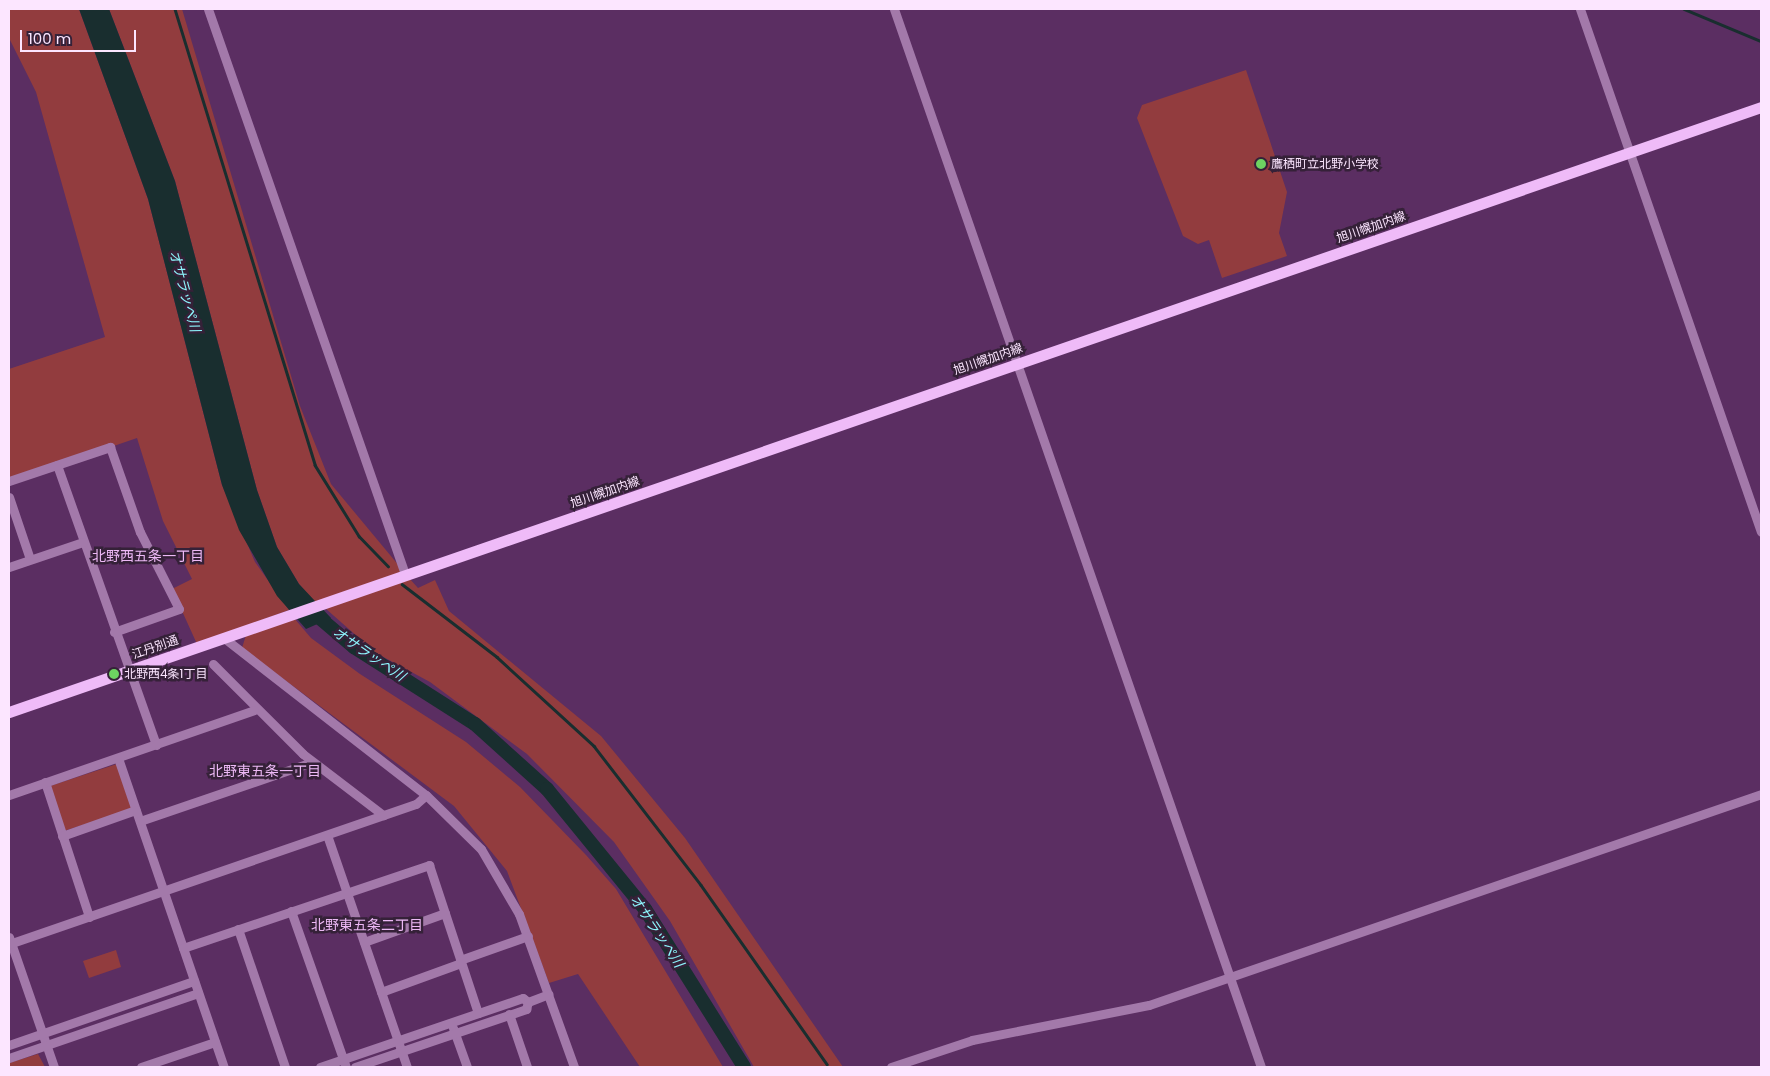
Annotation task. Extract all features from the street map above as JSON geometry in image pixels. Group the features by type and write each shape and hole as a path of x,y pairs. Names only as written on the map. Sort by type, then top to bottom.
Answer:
{"main road":[{"name":"旭川幌加内線","path":"224,638 258,624 1761,107"},
{"name":"江丹別通","path":"9,712 224,638"}],"street":[{"path":"208,9 406,574"},
{"path":"894,9 1261,1067"},
{"path":"1580,9 1761,532"},
{"path":"9,481 110,446 140,532 179,608 114,632"},
{"path":"57,465 114,632 156,745"},
{"path":"9,497 30,559"},
{"path":"9,566 83,542"},
{"path":"224,638 426,795 482,849 500,876 528,936 574,1067"},
{"path":"213,664 254,710 312,762 383,815"},
{"path":"9,795 254,710"},
{"path":"118,758 224,1067"},
{"path":"140,821 312,762"},
{"path":"45,782 89,917"},
{"path":"891,1067 972,1040 1149,1005 1761,794"},
{"path":"54,1067 10,941 89,917 416,804 426,795"},
{"path":"62,836 136,810"},
{"path":"327,835 407,1067"},
{"path":"183,948 347,891 429,865 478,1013"},
{"path":"291,911 344,1063"},
{"path":"364,942 445,914"},
{"path":"238,929 285,1067"},
{"path":"381,992 528,936"},
{"path":"9,1045 194,981"},
{"path":"9,1058 198,993"},
{"path":"528,1002 549,994"},
{"path":"320,1067 344,1063 398,1041 523,998 528,1002"},
{"path":"355,1067 526,1008 528,1002"},
{"path":"509,1014 527,1067"},
{"path":"452,1023 467,1067"},
{"path":"141,1067 216,1042"}],"shaded area":[{"path":"9,9 79,9 148,199 222,485 255,562 289,610 197,644 172,589 192,579 163,521 137,438 9,482 9,369 105,337 36,92 9,38"},
{"path":"109,9 182,9 300,406 331,484 405,573 315,602 299,584 277,547 257,490 175,181"},
{"path":"1246,70 1287,192 1279,233 1287,256 1222,278 1209,240 1198,244 1183,236 1137,118 1142,105"},
{"path":"409,578 418,588 435,580 449,611 601,736 685,838 843,1067 754,1067 670,921 614,842 527,754 430,682 376,653 325,608"},
{"path":"294,618 311,638 360,674 466,742 520,787 586,855 616,889 723,1067 640,1067 578,974 549,983 507,871 454,806 242,648 246,635"},
{"path":"117,764 132,809 64,831 50,786"},
{"path":"116,950 121,967 89,978 83,961"},
{"path":"38,1054 45,1067 9,1067 9,1063"}],"water":[{"path":"79,9 109,9 175,181 257,490 277,547 299,584 331,618 306,629 277,596 239,530 222,485 148,199"}],"waterway":[{"path":"175,9 315,465 359,536 388,566"},
{"path":"1684,9 1761,41"},
{"path":"402,584 497,657 594,746 701,885 827,1064"},
{"name":"オサラッペ川","path":"309,609 354,647 475,724 547,789 645,909 744,1067"}],"place":[{"name":"鷹栖町立北野小学校","path":"1261,164"},
{"name":"北野西4条1丁目","path":"114,674"}],"district":[{"name":"北野西五条一丁目","path":"148,556"},
{"name":"北野東五条一丁目","path":"265,771"},
{"name":"北野東五条二丁目","path":"367,925"}]}
